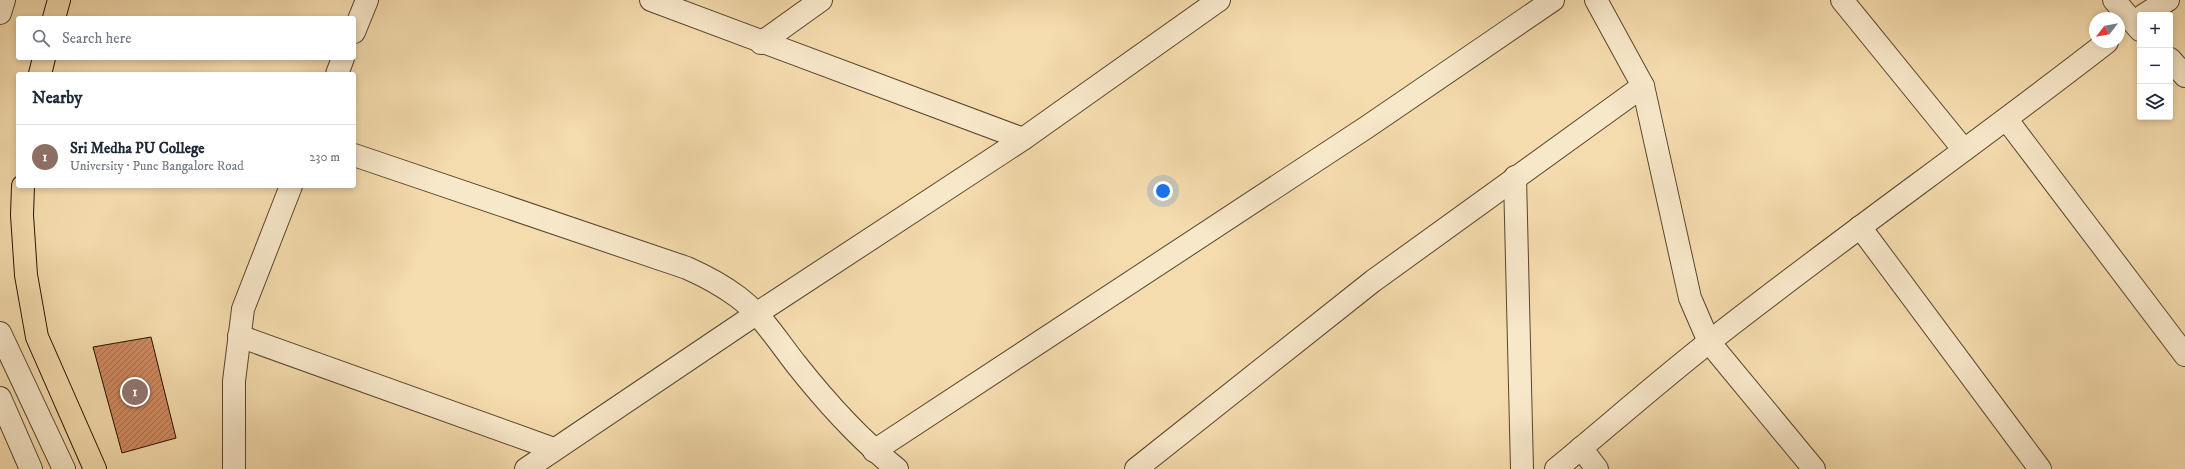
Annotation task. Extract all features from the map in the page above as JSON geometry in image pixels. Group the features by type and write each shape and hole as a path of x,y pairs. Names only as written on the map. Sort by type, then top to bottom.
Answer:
{"main road":[{"path":"55,16 59,0"},
{"path":"40,72 44,60"},
{"path":"23,188 22,215 26,275 37,337 95,469"}],"street":[{"path":"0,12 4,0"},
{"path":"356,27 367,0"},
{"path":"650,0 761,43 1023,139"},
{"path":"761,43 821,0"},
{"path":"526,469 756,314 1023,139 1219,0"},
{"path":"874,451 1367,127 1553,0"},
{"path":"1596,0 1643,86 1690,298 1709,342 1814,469"},
{"path":"1842,0 1964,150"},
{"path":"2114,0 2135,24 2168,0"},
{"path":"1556,469 1709,342 1860,227 2007,120 2099,48"},
{"path":"338,72 342,60"},
{"path":"2173,62 2185,76"},
{"path":"1136,469 1373,281 1643,86"},
{"path":"2007,120 2185,355"},
{"path":"356,156 688,268 718,283 739,297 756,314 826,401 874,451 897,469"},
{"path":"1515,177 1522,469"},
{"path":"234,469 234,381 243,309 290,188"},
{"path":"1860,227 2040,469"},
{"path":"0,333 64,469"},
{"path":"239,336 554,449"},
{"path":"0,398 31,469"},
{"path":"1582,448 1597,469"}],"building":[{"path":"151,337 176,438 122,453 93,347"}],"place":[{"name":"Sri Medha PU College","path":"135,392"}]}
